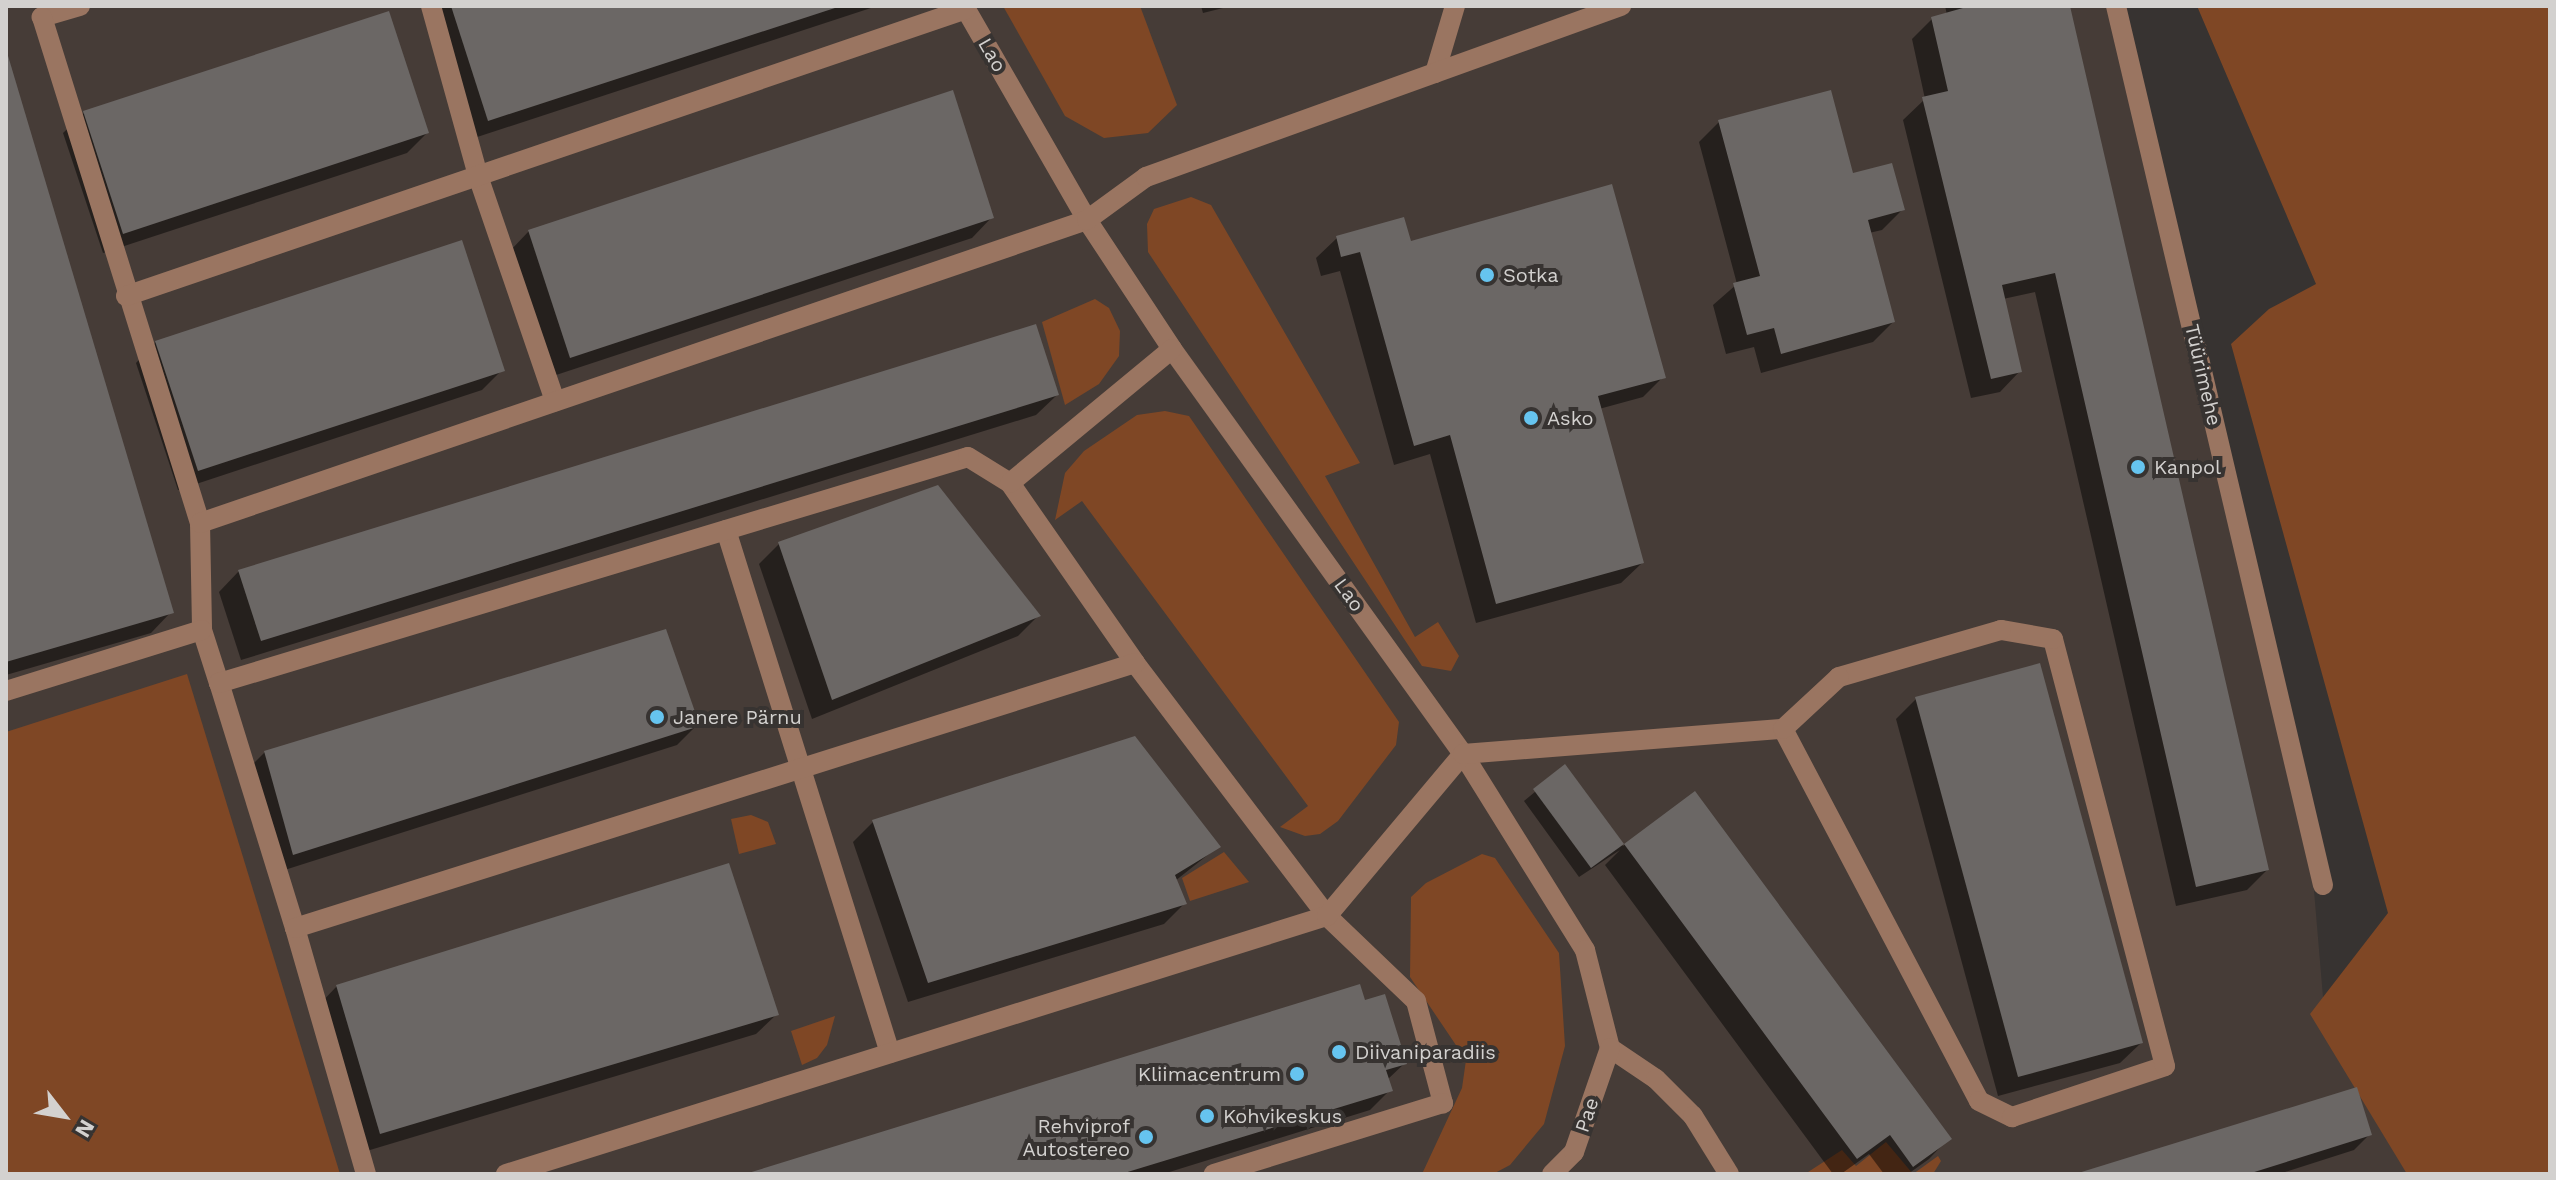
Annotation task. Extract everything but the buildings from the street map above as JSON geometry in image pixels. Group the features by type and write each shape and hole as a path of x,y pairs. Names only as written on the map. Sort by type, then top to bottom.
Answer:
{"street":[{"path":"80,6 42,17 126,296 200,523 202,630 295,928 366,1174"},
{"path":"431,6 478,176 555,401"},
{"path":"1435,73 1455,6"},
{"path":"200,523 1087,220 1146,177 1621,6"},
{"name":"Tüürimehe","path":"2116,6 2323,885"},
{"path":"126,296 965,8"},
{"name":"Lao","path":"965,8 1087,220 1172,349 1463,754 1585,950 1610,1048"},
{"path":"1010,483 1172,349"},
{"path":"219,683 968,457 1010,483 1135,663 1327,916 1416,1001 1443,1103 1214,1174"},
{"path":"726,530 890,1053"},
{"path":"6,691 202,630"},
{"path":"506,1174 1327,916 1463,754 1783,729 1839,677 2001,630 2053,639 2165,1066 2012,1117 1979,1101 1783,729"},
{"path":"295,928 800,766 1135,663"},
{"path":"1610,1048 1656,1079 1693,1116 1729,1174"},
{"name":"Pae","path":"1552,1174 1574,1152 1610,1048"}],"shaded area":[{"path":"6,6 2115,6 2311,855 2324,1009 2415,1174 6,1174"},
{"path":"1003,6 1140,6 1177,105 1148,133 1104,138 1065,116"},
{"path":"2197,6 2550,6 2550,1174 2407,1174 2310,1014 2388,913 2231,344 2269,309 2316,284"},
{"path":"1191,197 1211,205 1360,463 1325,476 1415,637 1438,622 1459,656 1451,671 1422,666 1148,252 1147,224 1154,209"},
{"path":"1095,299 1109,308 1120,331 1119,356 1099,384 1065,405 1042,322"},
{"path":"1165,411 1189,416 1399,722 1396,745 1338,821 1320,834 1305,836 1280,827 1308,806 1082,501 1055,520 1065,473 1084,451 1137,415"},
{"path":"187,674 340,1174 6,1174 6,732"},
{"path":"751,815 768,822 776,844 739,854 731,819"},
{"path":"1224,852 1249,882 1190,901 1182,878"},
{"path":"1482,854 1495,858 1559,953 1565,1046 1544,1124 1510,1165 1493,1174 1422,1174 1462,1088 1466,1060 1410,977 1411,897 1426,883"},
{"path":"835,1016 827,1045 817,1058 802,1065 791,1031"},
{"path":"1886,1142 1913,1174 1805,1174 1842,1150 1856,1166"},
{"path":"1938,1156 1941,1161 1933,1174 1913,1174"}],"place":[{"name":"Sotka","path":"1487,275"},
{"name":"Asko","path":"1531,418"},
{"name":"Kanpol","path":"2138,467"},
{"name":"Janere Pärnu","path":"657,717"},
{"name":"Diivaniparadiis","path":"1339,1052"},
{"name":"Kliimacentrum","path":"1297,1074"},
{"name":"Kohvikeskus","path":"1207,1116"},
{"name":"Rehviprof Autostereo","path":"1146,1137"}]}
